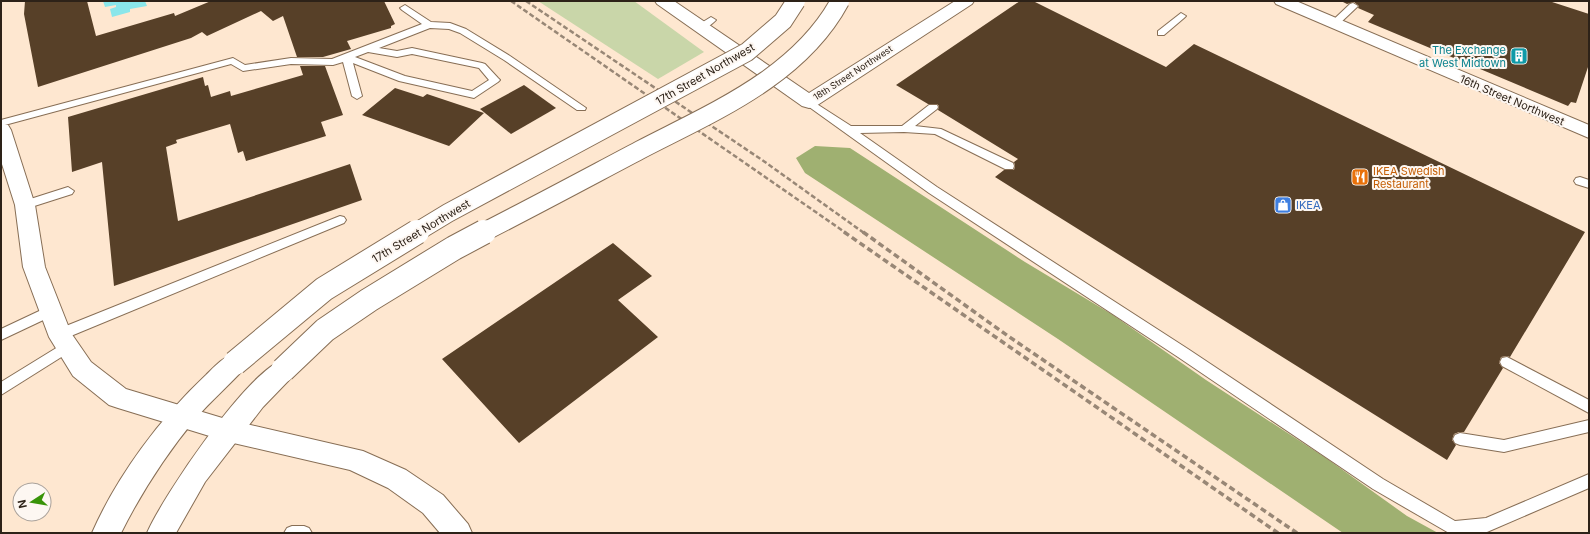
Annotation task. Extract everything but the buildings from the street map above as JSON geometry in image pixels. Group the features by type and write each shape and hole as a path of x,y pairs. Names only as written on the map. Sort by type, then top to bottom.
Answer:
{"main road":[{"name":"18th Street Northwest","path":"663,1 706,24 809,102 966,1"},
{"name":"17th Street Northwest","path":"106,533 148,463 182,417 235,363 324,290 448,214 747,52 783,22 796,1"},
{"path":"161,533 196,473 254,400 282,370 325,330 369,300 454,248 733,100 768,77 802,50 834,12 840,1"},
{"name":"16th Street Northwest","path":"1282,1 1589,132"},
{"path":"1,130 25,205 34,267 64,341 82,369 118,397 229,431 354,458 397,479 433,504 447,530"}],"lane":[{"path":"1334,24 1353,6"},
{"path":"406,8 429,25"},
{"path":"1161,33 1182,16"},
{"path":"1,123 233,61 243,68 291,61 333,62 429,25 450,26 463,31 507,58 581,108"},
{"path":"346,57 402,79 474,94 494,80 482,66 412,51 397,54 368,49"},
{"path":"346,57 357,96"},
{"path":"809,102 933,190 1183,353 1378,484 1454,528 1487,525 1589,481"},
{"path":"904,129 933,107"},
{"path":"847,130 904,129 937,131 1009,166"},
{"path":"25,205 68,191"},
{"path":"1,389 64,341 340,220"},
{"path":"1,335 52,310"},
{"path":"1507,362 1589,407"},
{"path":"1460,439 1504,446 1589,426"},
{"path":"292,533 304,533"}],"green space":[{"path":"538,1 634,1 704,52 658,79"},
{"path":"815,146 850,148 1025,262 1113,315 1206,380 1326,458 1407,516 1438,533 1343,533 1058,339 805,173 796,158"}],"water":[{"path":"103,1 145,1 147,6 130,9 130,12 112,17 110,9 116,7 116,5 105,7"}],"railway":[{"path":"511,1 846,233"},
{"path":"526,1 765,162 864,233"},
{"path":"844,232 1278,533"},
{"path":"863,232 1008,336 1297,533"}],"place":[{"name":"The Exchange at West Midtown","path":"1519,56"},
{"name":"IKEA Swedish Restaurant","path":"1360,177"},
{"name":"IKEA","path":"1283,205"}]}
